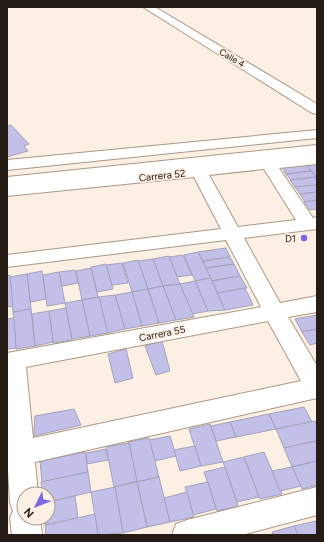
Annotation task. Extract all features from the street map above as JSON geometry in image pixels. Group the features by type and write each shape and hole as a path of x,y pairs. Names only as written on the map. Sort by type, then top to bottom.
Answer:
{"main road":[{"name":"Carrera 52","path":"7,171 317,140"},
{"name":"Carrera 52","path":"7,182 317,150"},
{"path":"82,174 114,180"}],"street":[{"name":"Calle 4","path":"148,7 317,110"},
{"path":"7,165 317,134"},
{"name":"Carrera 52","path":"7,191 317,159"},
{"path":"7,261 313,224 269,164"},
{"path":"20,453 317,388 274,312 199,171"},
{"name":"Carrera 55","path":"10,361 317,304"},
{"path":"10,361 23,486"},
{"path":"187,535 317,501"}],"building":[{"path":"11,125 29,144 24,146 28,151 7,157 7,126"},
{"path":"306,164 311,171 286,174 282,167"},
{"path":"317,164 317,177 316,177 307,165"},
{"path":"311,171 316,177 291,180 286,174"},
{"path":"316,177 317,185 295,187 290,180"},
{"path":"317,185 317,192 300,194 295,187"},
{"path":"317,192 317,200 305,202 300,194"},
{"path":"317,200 317,209 310,210 304,202"},
{"path":"226,248 230,257 203,261 198,252"},
{"path":"198,252 211,278 195,281 184,255"},
{"path":"183,255 192,275 177,277 169,257"},
{"path":"169,256 180,284 163,286 153,259"},
{"path":"230,257 234,264 206,268 203,261"},
{"path":"153,259 163,286 148,289 138,261"},
{"path":"138,260 148,289 132,292 123,263"},
{"path":"122,263 128,283 112,285 106,265"},
{"path":"106,264 113,289 97,292 91,267"},
{"path":"234,264 240,276 212,281 206,268"},
{"path":"91,268 98,297 82,300 76,271"},
{"path":"75,270 78,283 62,286 59,272"},
{"path":"42,271 46,299 30,302 27,274"},
{"path":"59,272 65,303 47,306 43,275"},
{"path":"27,274 31,309 13,312 10,277"},
{"path":"10,275 13,306 7,307 7,276"},
{"path":"240,276 247,288 217,293 212,281"},
{"path":"211,278 225,310 208,311 195,281"},
{"path":"195,281 208,311 192,314 180,284"},
{"path":"180,284 194,317 176,320 163,286"},
{"path":"163,286 176,320 159,323 148,289"},
{"path":"245,288 253,305 225,310 217,293"},
{"path":"148,289 159,323 142,326 132,292"},
{"path":"132,292 142,326 125,329 115,295"},
{"path":"115,295 125,329 107,333 99,297"},
{"path":"99,297 108,333 90,336 82,300"},
{"path":"82,300 90,336 72,339 65,303"},
{"path":"66,308 72,340 53,343 49,311"},
{"path":"31,309 35,346 16,349 13,312"},
{"path":"49,311 53,342 35,346 32,314"},
{"path":"317,315 317,329 302,332 295,319"},
{"path":"14,318 16,348 7,349 7,319"},
{"path":"317,329 317,343 310,345 302,332"},
{"path":"162,341 170,371 156,375 145,346"},
{"path":"126,349 133,378 115,383 108,354"},
{"path":"304,407 312,422 276,429 269,414"},
{"path":"74,409 81,425 34,436 35,416"},
{"path":"269,414 276,429 236,437 230,422"},
{"path":"315,421 317,426 317,441 284,448 276,429"},
{"path":"230,422 236,437 216,441 211,426"},
{"path":"210,424 223,462 201,466 189,429"},
{"path":"170,436 176,456 155,461 149,440"},
{"path":"149,438 159,477 137,482 128,442"},
{"path":"317,441 317,461 292,467 284,448"},
{"path":"129,443 137,481 114,487 106,447"},
{"path":"195,446 201,466 180,471 174,450"},
{"path":"106,449 108,460 87,464 86,453"},
{"path":"85,452 88,472 42,482 40,461"},
{"path":"264,452 282,494 260,499 244,457"},
{"path":"244,457 259,497 237,502 223,462"},
{"path":"317,461 317,485 302,489 292,467"},
{"path":"225,467 238,506 217,511 204,472"},
{"path":"292,467 301,486 280,491 272,471"},
{"path":"88,472 91,492 56,500 56,486 42,486 41,482"},
{"path":"159,477 170,522 147,527 137,482"},
{"path":"137,482 147,527 123,533 115,487"},
{"path":"208,482 216,509 193,515 185,487"},
{"path":"115,487 123,533 98,535 91,492"},
{"path":"187,492 194,517 170,522 164,498"},
{"path":"75,496 78,518 56,523 56,500"},
{"path":"95,514 98,535 46,535 45,526 56,526 56,523"},
{"path":"316,521 317,535 298,535 294,526"},
{"path":"294,526 298,535 273,535 272,532"}],"place":[{"name":"D1","path":"304,238"}]}
